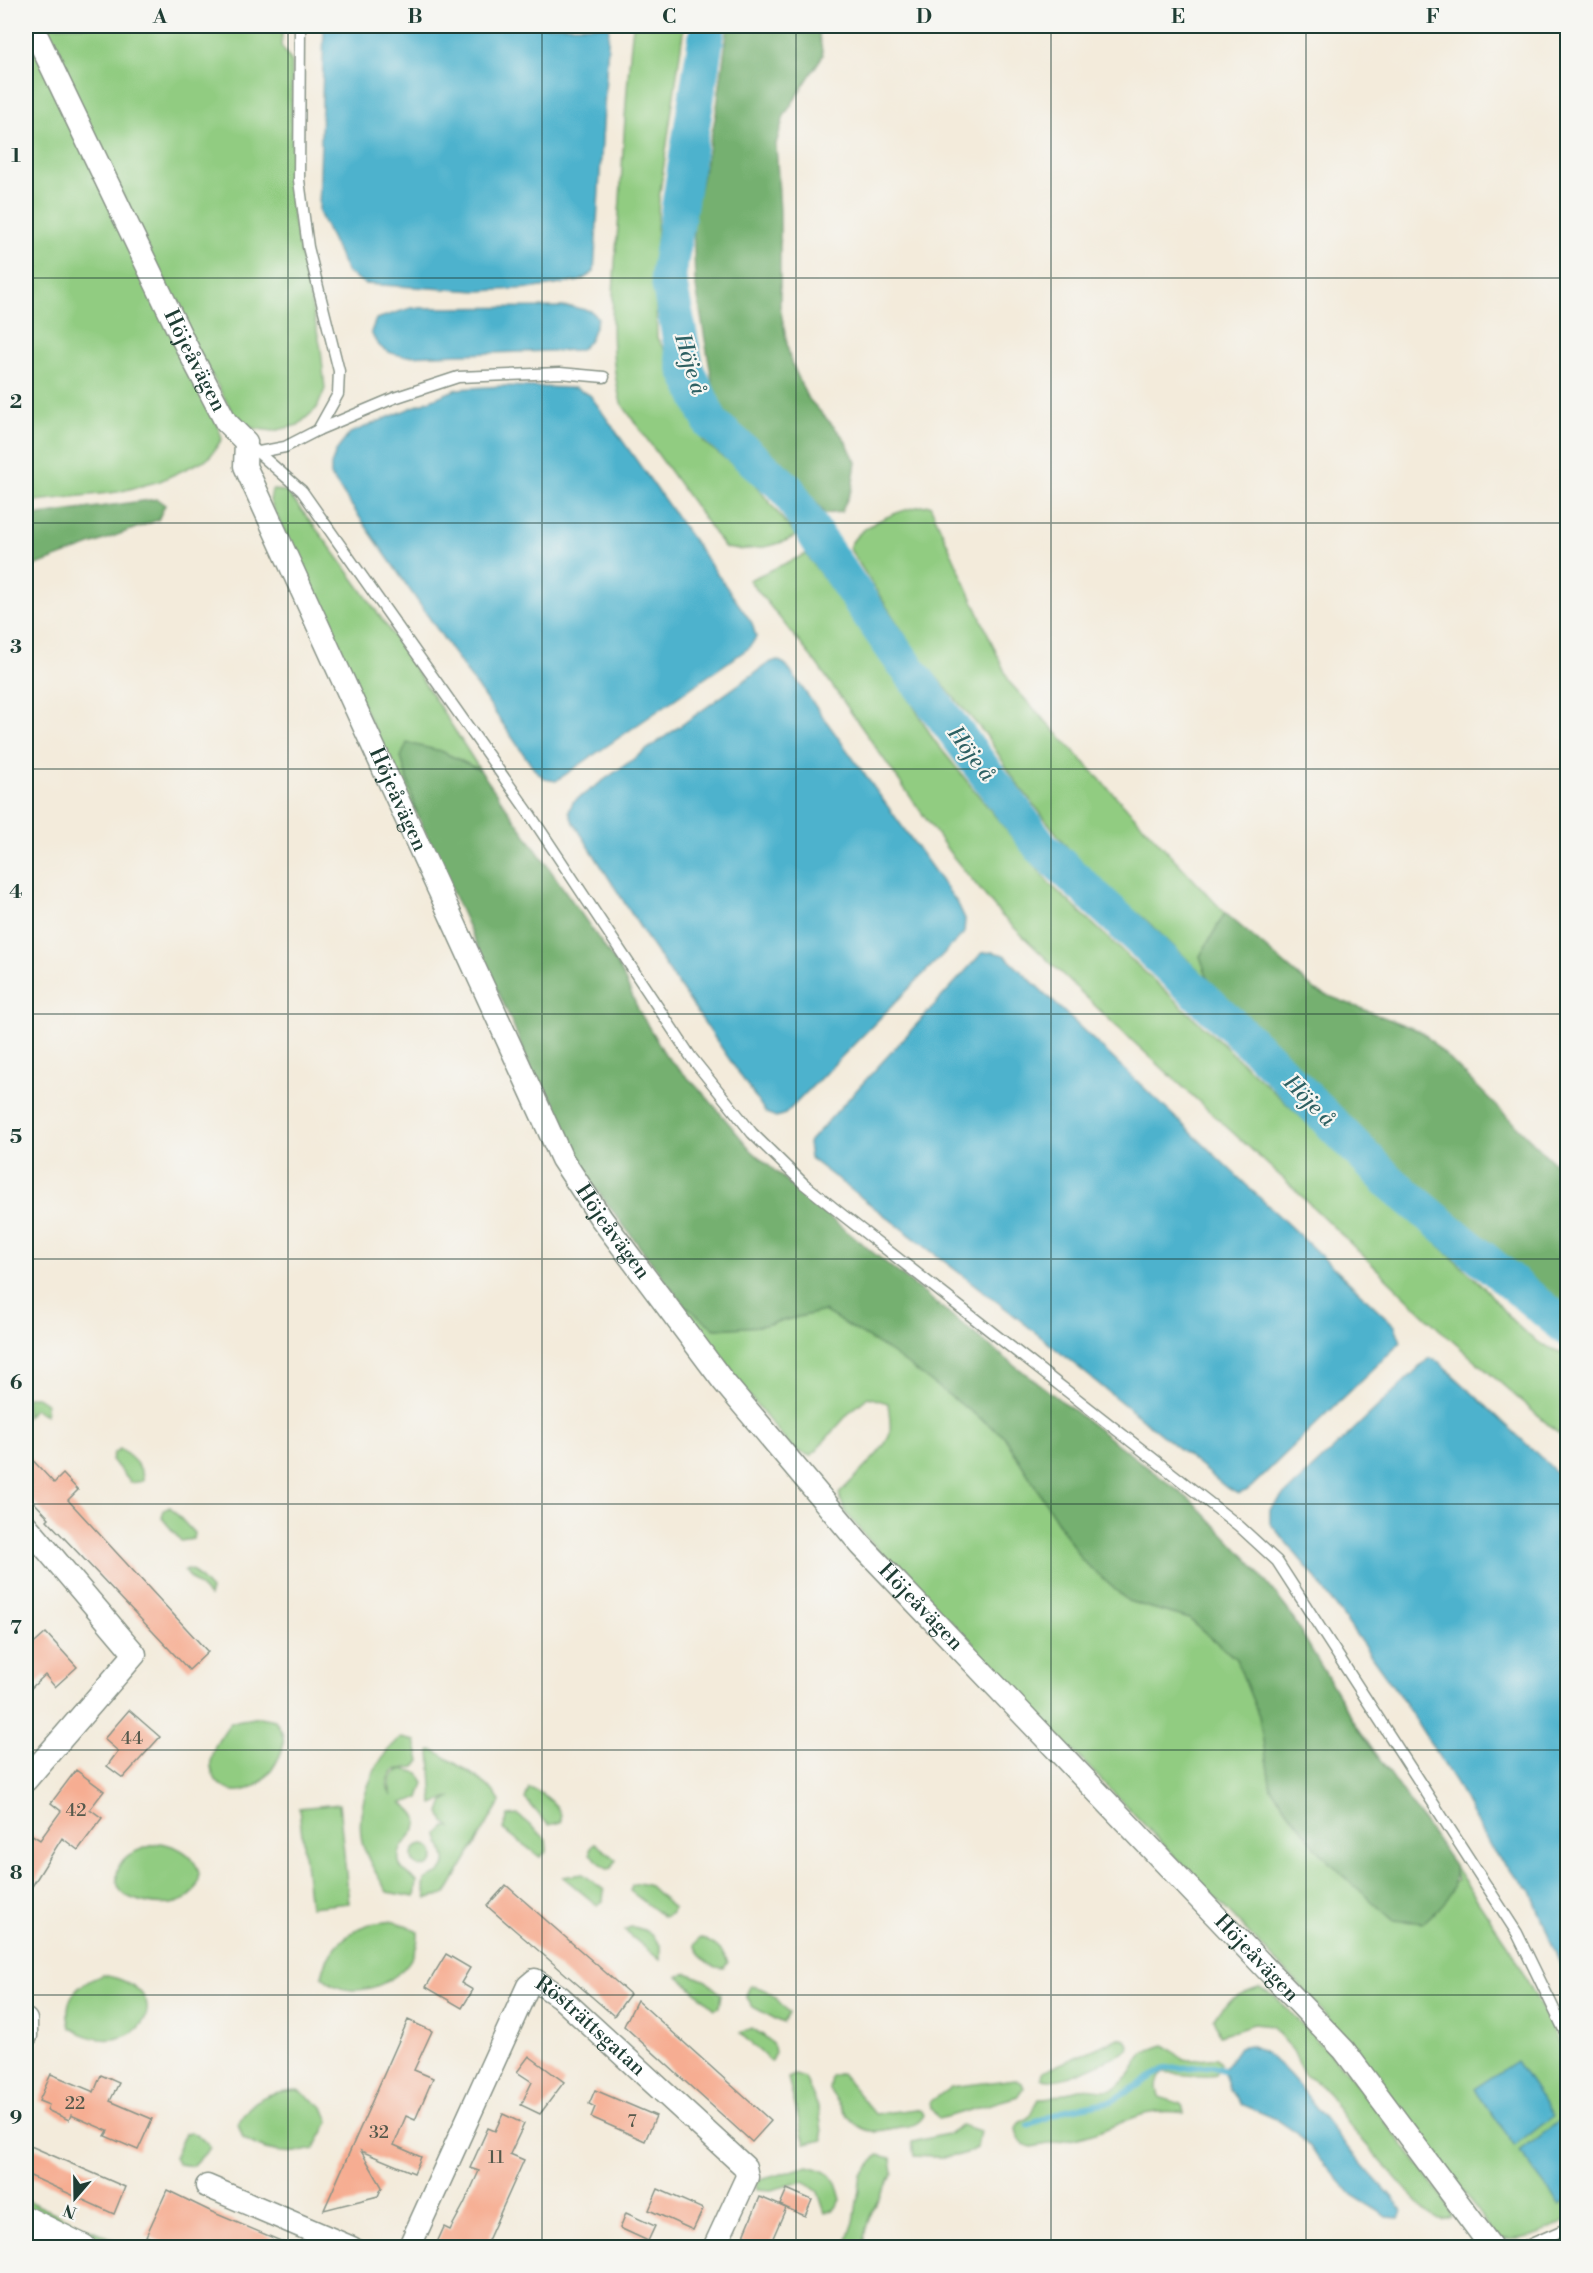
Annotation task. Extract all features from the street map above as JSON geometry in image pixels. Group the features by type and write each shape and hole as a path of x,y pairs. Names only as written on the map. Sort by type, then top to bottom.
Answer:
{"street":[{"name":"Höjeåvägen","path":"32,26 183,340 226,422 252,447 245,466 562,1160 601,1218 723,1381 861,1545 1344,2050 1492,2247"},
{"path":"26,1525 135,1654 26,1780"},
{"name":"Rösträttsgatan","path":"409,2247 528,1986 535,1980 560,1997 745,2167 747,2178 714,2247"},
{"path":"26,2020 26,2036"},
{"path":"207,2186 352,2247"},
{"path":"26,2220 83,2247"}],"lane":[{"path":"300,26 299,180 308,247 339,371 338,394 318,430"},
{"path":"252,447 285,447 318,430 394,398 458,377 560,373 604,377"},
{"path":"252,447 302,491 531,816 691,1057 752,1133 804,1184 1239,1526 1277,1562 1517,1933 1562,2014 1568,2038"},
{"path":"1522,2247 1568,2228"}],"green space":[{"path":"42,26 283,26 281,46 292,62 293,218 321,349 325,389 317,408 298,425 274,431 250,428 233,413 191,339"},
{"path":"633,26 684,26 659,199 655,261 657,338 674,365 688,408 704,442 751,479 796,536 770,546 752,549 725,548 621,403 613,354 612,328"},
{"path":"728,26 817,26 823,55 784,116 776,144 780,212 780,307 790,359 807,397 844,438 856,462 852,489 841,512 825,514 784,466 767,452 719,421 695,281 693,220 716,114"},
{"path":"26,27 214,413 222,439 209,458 160,481 118,492 26,502"},
{"path":"272,490 286,491 313,524 363,592 480,770 441,751 401,757 417,814 399,784 270,501"},
{"path":"157,499 165,505 158,520 26,569 26,517"},
{"path":"930,505 1010,683 1225,913 1200,956 1208,979 1147,921 1085,870 1016,782 986,735 919,657 849,548 854,539 872,524 908,509"},
{"path":"806,554 901,685 934,740 1049,883 1486,1289 1521,1329 1567,1357 1567,1441 1440,1330 1288,1183 1115,1025 1001,915 950,853 817,664 749,580"},
{"path":"407,743 441,751 480,770 620,969 639,1011 666,1056 705,1095 751,1150 814,1205 987,1344 1194,1503 1250,1562 1288,1610 1356,1725 1454,1865 1454,1884 1448,1898 1423,1923 1393,1920 1318,1850 1271,1788 1259,1716 1236,1659 1189,1619 1128,1601 1081,1559 1004,1436 885,1348 824,1311 760,1326 715,1329 683,1304 587,1177 539,1091 514,1027 417,814 401,757"},
{"path":"1225,913 1316,991 1422,1032 1567,1176 1567,1311 1434,1203 1254,1034 1208,979 1200,956"},
{"path":"683,1304 715,1329 760,1326 824,1311 885,1348 1004,1436 1081,1559 1128,1601 1189,1619 1236,1659 1259,1716 1271,1788 1318,1850 1393,1920 1457,1881 1454,1865 1510,1949 1553,2029 1567,2064 1567,2133 1559,2121 1561,2205 1567,2200 1567,2220 1533,2236 1513,2239 1496,2237 1421,2134 1308,1994 867,1538 845,1512 839,1494 877,1455 888,1438 890,1425 888,1403 868,1397 850,1412 811,1456 793,1450 691,1324"},
{"path":"26,1397 37,1397 46,1403 46,1415 34,1409 26,1417"},
{"path":"120,1449 139,1467 143,1481 131,1483 112,1460 114,1453"},
{"path":"170,1507 194,1533 193,1539 181,1541 162,1518 164,1510"},
{"path":"187,1569 193,1571 211,1590 209,1596 184,1571"},
{"path":"259,1717 275,1720 279,1725 283,1736 283,1746 279,1757 263,1780 249,1789 236,1791 224,1788 216,1780 211,1768 212,1754 231,1723"},
{"path":"401,1738 415,1741 420,1761 415,1767 394,1770 388,1783 388,1790 392,1796 390,1783 392,1776 403,1769 419,1773 424,1783 419,1798 402,1803 413,1812 417,1819 417,1826 399,1853 400,1865 417,1882 415,1897 387,1892 366,1855 362,1842 361,1814 368,1785 382,1758"},
{"path":"430,1750 436,1751 473,1775 491,1789 500,1802 446,1894 427,1898 424,1888 425,1880 439,1873 445,1864 438,1834 445,1827 451,1827 444,1822 440,1812 444,1802 452,1797 433,1804"},
{"path":"529,1788 546,1797 556,1806 561,1822 549,1825 542,1819 525,1799"},
{"path":"339,1804 349,1903 310,1907 299,1808"},
{"path":"518,1815 546,1839 547,1851 540,1857 503,1829 508,1816"},
{"path":"161,1843 181,1850 193,1861 199,1873 197,1886 190,1896 176,1903 156,1904 126,1895 120,1890 117,1881 120,1865 130,1854"},
{"path":"595,1843 616,1860 611,1868 607,1869 590,1854 590,1849"},
{"path":"423,1845 431,1848 434,1856 431,1864 423,1867 415,1864 412,1856 415,1848"},
{"path":"583,1874 604,1890 603,1901 597,1905 563,1877"},
{"path":"639,1883 650,1886 674,1909 671,1914 664,1917 630,1891 632,1885"},
{"path":"395,1921 418,1932 416,1948 408,1963 397,1975 382,1984 366,1989 350,1990 335,1986 322,1976 327,1960 344,1939 370,1924"},
{"path":"631,1927 644,1930 654,1938 660,1945 660,1960 625,1931"},
{"path":"700,1938 713,1944 723,1953 728,1962 724,1968 709,1964 702,1958 694,1945"},
{"path":"687,1973 706,1981 721,1994 719,2007 715,2009 678,1976"},
{"path":"103,1975 129,1984 143,1996 147,2010 142,2023 130,2033 113,2039 92,2038 70,2027 68,2017 70,2000 74,1993 86,1983"},
{"path":"750,1986 762,1989 781,2003 789,2013 783,2023 753,2007 746,1996"},
{"path":"1259,1988 1276,1997 1349,2074 1445,2200 1452,2217 1439,2219 1426,2212 1348,2124 1322,2085 1305,2076 1293,2051 1272,2026 1253,2024 1220,2035 1214,2018 1222,2008 1234,1999"},
{"path":"751,2028 773,2046 775,2051 771,2062 740,2033"},
{"path":"1119,2038 1126,2040 1129,2045 1128,2050 1071,2076 1049,2080 1041,2078 1042,2072"},
{"path":"1164,2045 1184,2059 1217,2058 1221,2064 1216,2075 1211,2076 1163,2073 1157,2084 1159,2097 1182,2104 1184,2113 1144,2114 1086,2136 1032,2147 1025,2145 1019,2138 1016,2129 1019,2123 1029,2117 1039,2099 1055,2097 1080,2089 1115,2088 1127,2078 1143,2054"},
{"path":"841,2073 875,2114 916,2109 922,2111 924,2115 920,2121 911,2125 879,2131 865,2130 853,2121 829,2090 831,2076"},
{"path":"795,2075 805,2078 819,2109 823,2140 805,2144 788,2078"},
{"path":"1016,2079 1022,2083 1024,2088 1018,2096 939,2119 931,2109 930,2102 951,2087"},
{"path":"298,2090 323,2107 329,2122 314,2149 295,2152 277,2151 260,2147 243,2138 238,2124 255,2102 270,2094"},
{"path":"962,2125 980,2131 977,2148 954,2156 914,2156 912,2142 947,2134"},
{"path":"191,2132 208,2143 210,2148 193,2166 178,2164 174,2158 185,2133"},
{"path":"878,2155 891,2158 893,2174 870,2217 863,2247 845,2247 854,2222 861,2175"},
{"path":"808,2166 822,2170 834,2180 841,2200 835,2209 825,2213 818,2192 804,2181 771,2190 756,2189 757,2181"},
{"path":"26,2200 129,2247 114,2247 26,2207"},
{"path":"1567,2236 1567,2247 1542,2247"}],"water":[{"path":"324,26 609,26 594,272 580,281 535,288 478,291 365,284 347,272 319,212"},
{"path":"572,307 591,311 598,318 590,340 580,350 404,356 383,349 371,332 376,319 411,308"},
{"path":"502,386 575,388 590,395 752,623 756,637 750,647 556,781 545,779 534,769 331,476 331,465 336,451 350,433 457,389"},
{"path":"777,660 785,664 958,904 965,919 964,933 785,1114 776,1117 766,1113 652,946 572,820 569,811 573,802 769,663"},
{"path":"993,952 1004,955 1395,1326 1401,1342 1248,1490 1238,1494 1227,1488 1009,1311 810,1158 808,1143 982,953"},
{"path":"1429,1358 1439,1362 1567,1482 1567,1974 1562,1969 1531,1891 1494,1853 1454,1780 1400,1696 1314,1576 1270,1523 1270,1509"},
{"path":"1249,2045 1275,2061 1300,2086 1341,2140 1403,2210 1400,2218 1388,2217 1352,2195 1298,2134 1276,2119 1241,2104 1229,2088 1223,2070 1239,2047"},
{"path":"1516,2061 1553,2116 1515,2146 1474,2089"},
{"path":"1559,2121 1567,2133 1567,2200 1561,2205 1520,2152"}],"building":[{"path":"26,1453 54,1483 63,1474 78,1490 68,1500 208,1652 189,1670 47,1520 49,1518 26,1494"},
{"path":"46,1633 77,1667 55,1687 45,1675 26,1693 26,1651"},
{"path":"129,1710 160,1737 123,1778 107,1766 118,1751 104,1739"},
{"path":"76,1770 104,1791 90,1809 102,1818 78,1850 62,1838 26,1896 26,1831 40,1840 61,1811 51,1803"},
{"path":"506,1885 630,1994 614,2016 487,1906"},
{"path":"446,1954 470,1968 461,1983 473,1990 462,2008 426,1987"},
{"path":"637,2000 771,2121 752,2142 624,2026"},
{"path":"408,2020 432,2031 414,2070 433,2078 415,2120 406,2116 394,2145 421,2157 414,2173 361,2151 382,2187 378,2196 324,2210"},
{"path":"529,2056 564,2082 540,2114 521,2105 532,2082 517,2072"},
{"path":"51,2074 94,2092 101,2075 119,2083 110,2101 152,2119 138,2150 105,2136 108,2131 71,2115 69,2120 47,2110 49,2105 39,2101"},
{"path":"595,2090 656,2116 645,2141 591,2117 595,2107 589,2104"},
{"path":"503,2114 524,2124 510,2154 524,2160 485,2247 435,2247 444,2227 450,2230 479,2171 470,2168 488,2128 495,2131"},
{"path":"26,2144 125,2187 114,2214 26,2174"},
{"path":"658,2189 703,2209 693,2230 649,2210"},
{"path":"787,2189 812,2200 805,2216 780,2205"},
{"path":"167,2190 295,2247 171,2247 146,2236"},
{"path":"760,2197 786,2208 769,2247 739,2247"},
{"path":"626,2213 655,2226 648,2241 620,2228"}],"waterway":[{"name":"Höje å","path":"708,26 668,277 686,368 711,423 787,489 823,547 895,651 1041,847 1265,1056 1390,1182 1568,1329"},
{"path":"1028,2125 1066,2110 1112,2101 1165,2069 1210,2066 1223,2070"}]}
